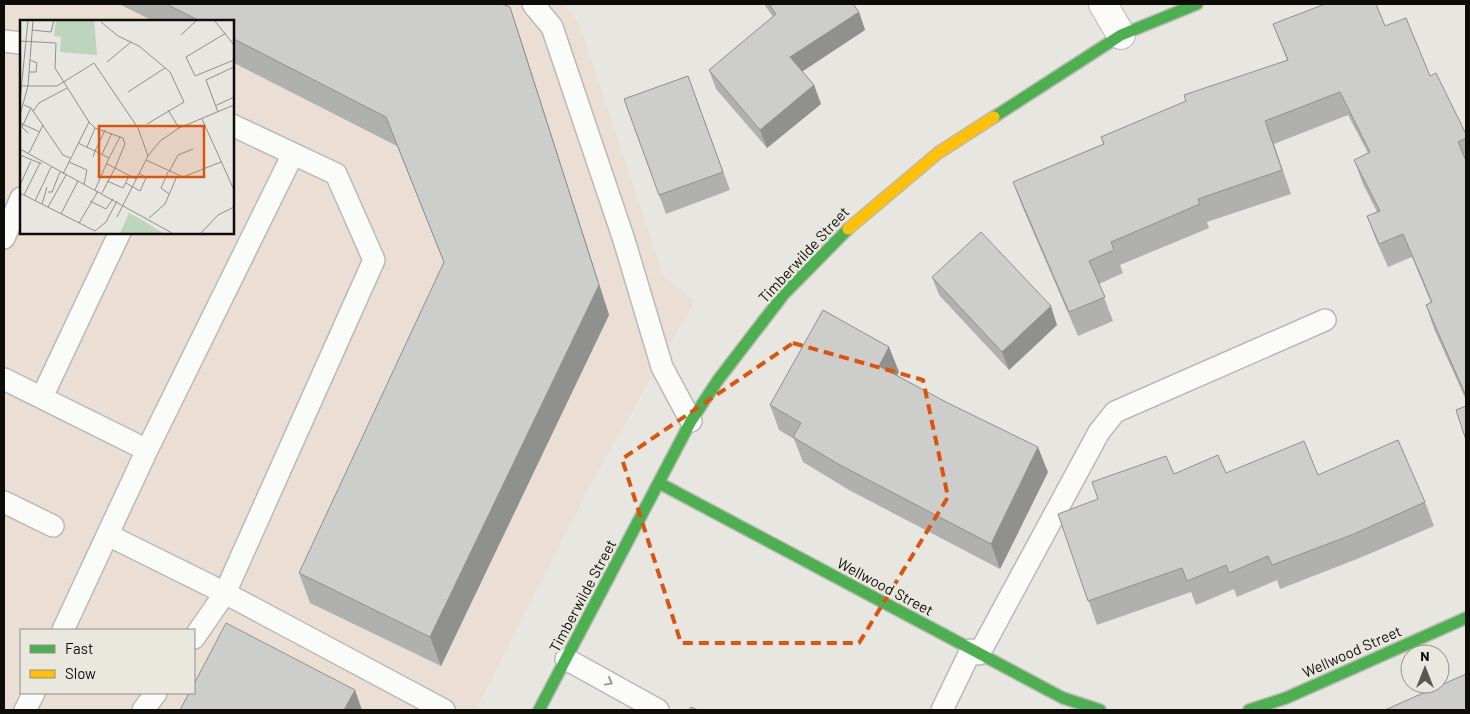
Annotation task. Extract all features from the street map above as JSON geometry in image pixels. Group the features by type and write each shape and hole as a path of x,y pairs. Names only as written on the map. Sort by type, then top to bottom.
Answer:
{"street":[{"path":"1104,4 1121,35"},
{"name":"Timberwilde Street","path":"539,710 691,421 718,380 784,294 861,216 938,153 1121,35 1197,4"},
{"name":"Wellwood Street","path":"659,483 1063,698 1096,710"},
{"name":"Wellwood Street","path":"1248,710 1286,698 1466,618"}],"lane":[{"path":"533,4 552,27 624,240 662,366 691,421"},
{"path":"4,41 20,43"},
{"path":"195,637 225,593 374,260 336,174 234,127"},
{"path":"63,629 147,450 293,154"},
{"path":"4,238 20,200"},
{"path":"42,397 119,234"},
{"path":"942,710 1099,432 1115,412 1324,320"},
{"path":"4,379 147,450"},
{"path":"4,502 53,526"},
{"path":"108,535 225,593 422,705 444,710"},
{"path":"566,659 658,710"},
{"path":"26,710 34,694"},
{"path":"143,710 155,694"}],"highlighted area":[{"path":"793,343 923,380 948,497 859,643 681,643 622,459"}],"shaded area":[{"path":"4,4 565,4 580,25 664,277 695,301 588,489 476,710 4,710"}],"building":[{"path":"166,4 502,4 510,7 599,285 430,637 299,573 444,262 386,117 234,39 234,20 198,20"},
{"path":"769,4 853,4 859,12 790,57 814,85 760,130 709,70 776,14"},
{"path":"1325,4 1376,4 1385,26 1406,18 1430,76 1436,73 1466,134 1466,138 1458,142 1466,161 1466,396 1426,305 1432,302 1403,234 1379,244 1367,216 1380,211 1354,160 1370,152 1340,92 1265,121 1282,170 1198,199 1200,204 1111,242 1114,250 1089,261 1105,297 1069,312 1013,182 1104,144 1101,137 1186,101 1184,95 1288,60 1273,24"},
{"path":"688,76 723,172 659,195 624,99"},
{"path":"981,232 1051,306 1002,352 932,277"},
{"path":"823,310 889,347 879,366 946,402 1038,447 991,544 840,465 793,437 801,423 770,405"},
{"path":"1466,406 1466,440 1456,410"},
{"path":"1398,440 1425,502 1354,534 1272,565 1268,556 1229,573 1226,565 1187,581 1182,568 1088,601 1058,514 1098,499 1092,482 1166,456 1174,474 1218,455 1226,473 1304,441 1318,475"},
{"path":"226,623 355,690 344,710 180,710 188,694 195,694 195,682"},
{"path":"1466,674 1466,710 1385,710 1421,694 1450,694 1450,681"}],"traffic: fast":[{"path":"994,117 1121,35 1197,4"},
{"path":"539,710 691,421 718,380 784,294 848,229"},
{"path":"659,483 1063,698 1100,710"},
{"path":"1249,710 1286,698 1466,618"}],"traffic: slow":[{"path":"848,229 938,153 994,117"}]}
